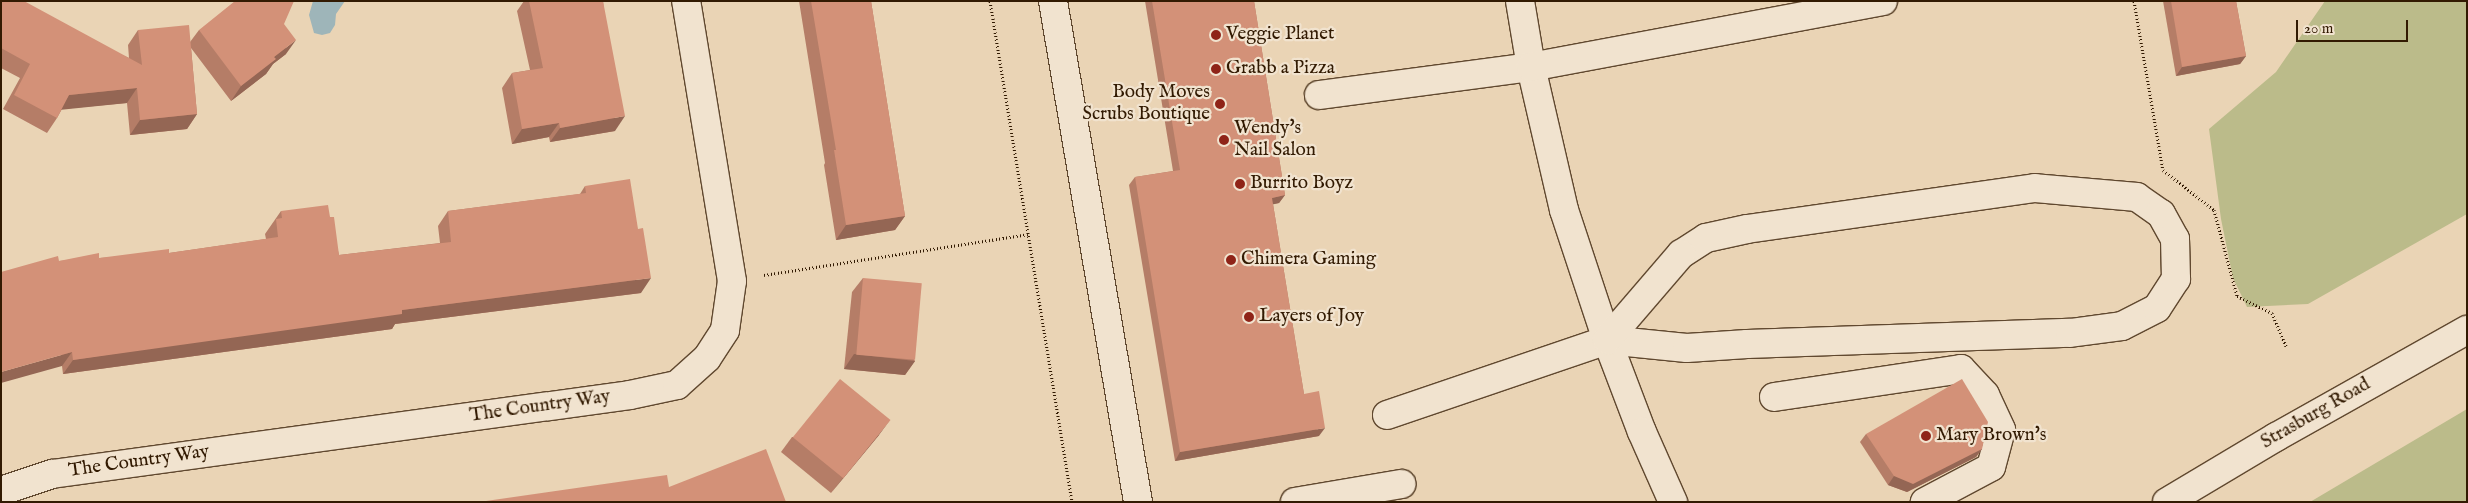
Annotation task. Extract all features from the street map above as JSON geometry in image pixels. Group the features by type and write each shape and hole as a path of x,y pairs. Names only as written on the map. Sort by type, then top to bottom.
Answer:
{"street":[{"name":"The Country Way","path":"1,491 52,474 630,395 678,385 707,358 725,330 732,281 686,1"},
{"path":"1053,1 1138,502"},
{"path":"1520,1 1531,67 1564,210 1607,340 1642,432 1673,502"},
{"path":"1319,96 1531,67 1883,1"},
{"path":"1386,415 1607,340 1687,348 1748,344 2070,333 2122,326 2157,308 2176,278 2176,238 2161,214 2138,197 2035,188 1747,229 1706,238 1681,254 1607,340"},
{"name":"Strasburg Road","path":"2167,502 2276,436 2467,330"},
{"path":"1774,397 1961,369 1985,395 2001,430 1990,467 1925,502"},
{"path":"1294,502 1401,484"}],"path":[{"path":"990,1 1072,502"},
{"path":"2134,1 2164,170 2214,210 2237,296 2272,313 2286,346"},
{"path":"732,281 1028,234"}],"green space":[{"path":"2325,1 2467,1 2467,214 2308,304 2247,307 2233,278 2221,219 2209,129 2276,72"},
{"path":"2467,409 2467,502 2310,502"}],"water":[{"path":"313,1 345,1 336,14 335,25 330,33 322,35 314,33 309,15"}],"building":[{"path":"1,1 24,1 142,65 138,30 189,25 197,114 140,120 137,88 69,95 57,118 14,95 30,64 1,48"},
{"path":"235,1 294,1 284,24 296,40 274,57 276,59 241,86 199,30"},
{"path":"529,1 603,1 625,116 560,128 559,123 522,129 512,73 543,68"},
{"path":"811,1 871,1 905,216 846,225 834,150 836,150"},
{"path":"1152,1 1254,1 1285,195 1272,198 1304,394 1319,391 1325,428 1180,452 1135,177 1180,170"},
{"path":"2171,1 2236,1 2246,56 2182,67"},
{"path":"630,179 638,229 643,228 651,278 402,310 402,314 73,360 72,352 1,372 1,272 58,256 59,261 99,253 99,258 169,249 169,253 278,237 276,219 282,218 281,211 328,205 330,217 334,217 339,255 451,242 448,211 586,193 585,186"},
{"path":"863,278 922,283 915,360 856,355"},
{"path":"840,379 891,420 843,478 793,437"},
{"name":"Mary Brown's","path":"1962,379 1988,422 1982,449 1913,484 1894,476 1866,434"},
{"path":"766,449 786,502 479,502 667,475 669,487"}],"place":[{"name":"Veggie Planet","path":"1216,35"},
{"name":"Grabb a Pizza","path":"1216,69"},
{"name":"Body Moves Scrubs Boutique","path":"1220,104"},
{"name":"Wendy's Nail Salon","path":"1224,140"},
{"name":"Burrito Boyz","path":"1240,184"},
{"name":"Chimera Gaming","path":"1231,260"},
{"name":"Layers of Joy","path":"1249,317"},
{"name":"Mary Brown's","path":"1926,436"}]}
